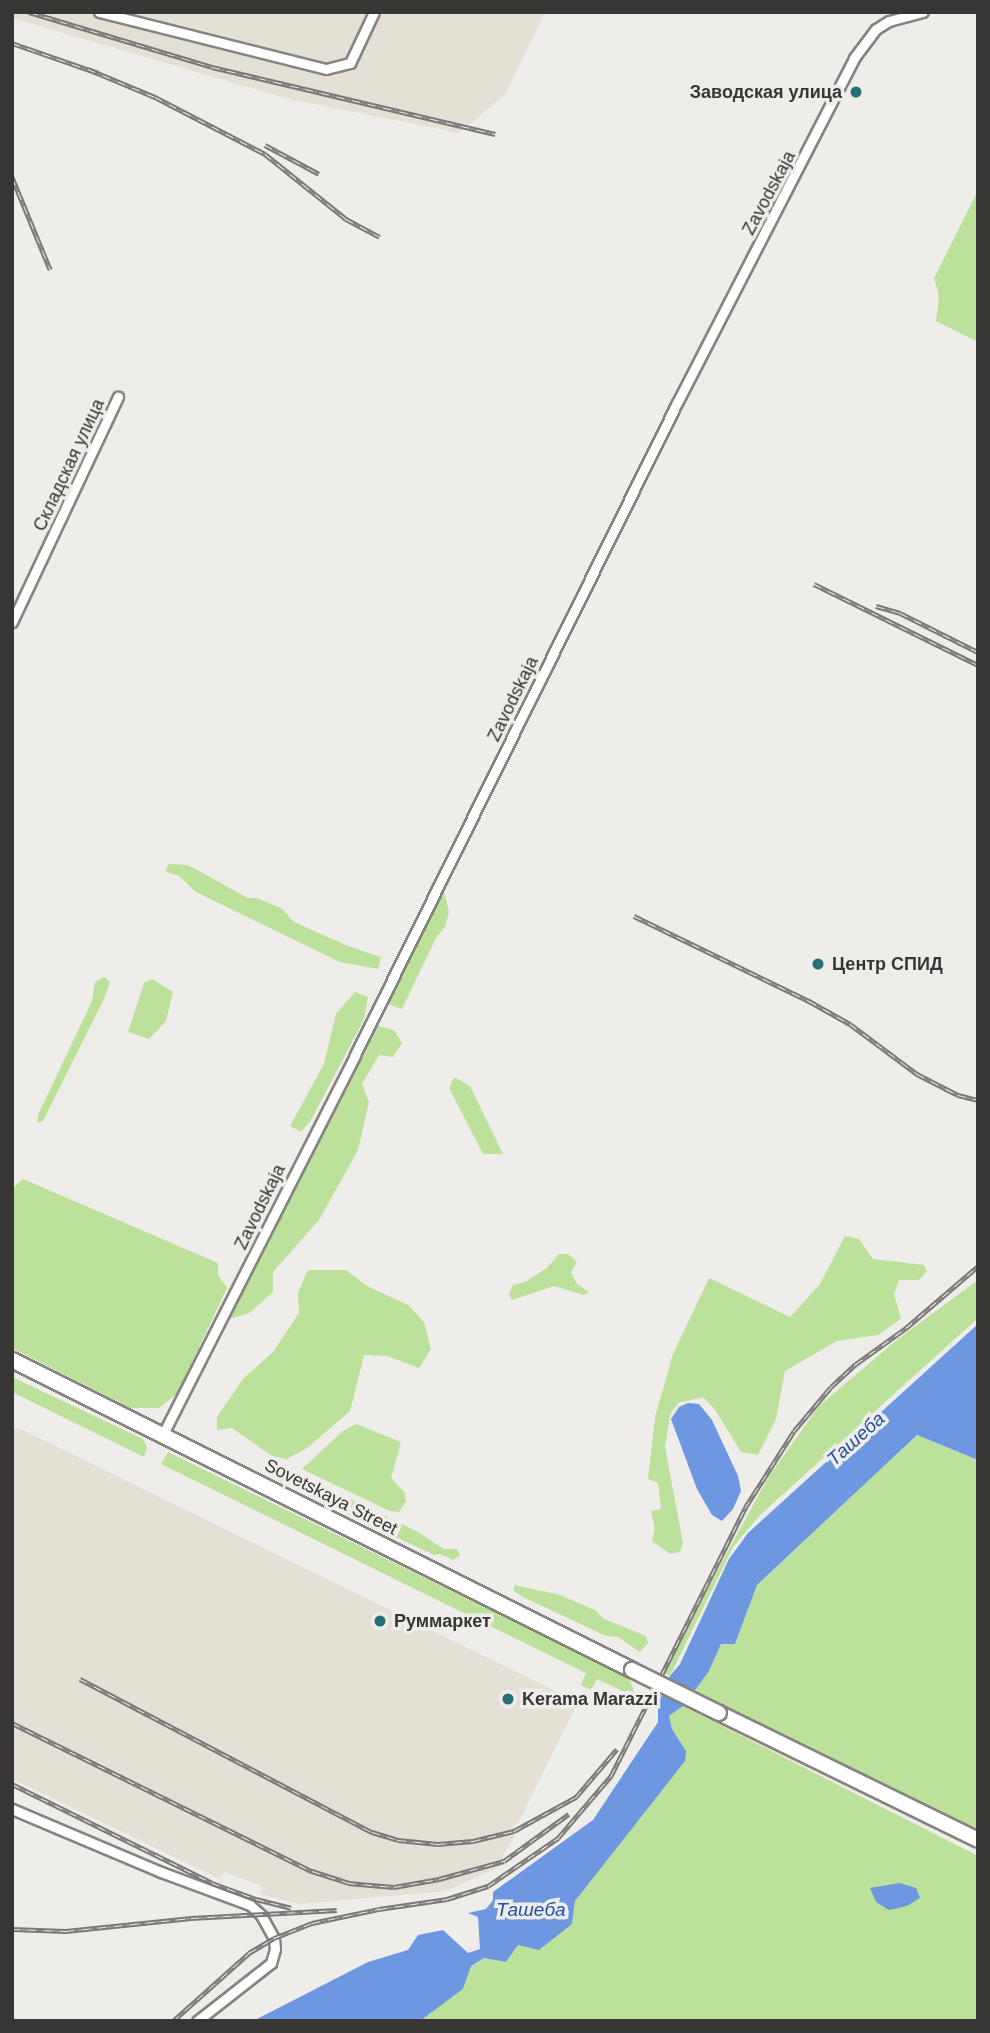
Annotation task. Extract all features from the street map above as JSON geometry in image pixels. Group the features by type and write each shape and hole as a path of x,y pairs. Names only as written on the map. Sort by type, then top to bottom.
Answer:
{"main road":[{"name":"Sovetskaya Street","path":"12,1360 978,1840"}],"street":[{"path":"99,12 326,69 350,63 374,12"},
{"name":"Zavodskaja","path":"163,1434 355,1055 672,413 854,58 876,29 890,20 923,12"},
{"name":"Складская улица","path":"12,622 118,397"},
{"path":"12,1809 160,1872 250,1905 261,1915 274,1938 275,1950 271,1963 197,2021"}],"shaded area":[{"path":"12,12 545,12 505,95 459,133 285,98 12,18"},
{"path":"19,1428 578,1702 518,1823 513,1826 515,1836 502,1856 506,1864 446,1891 300,1904 260,1894 262,1886 224,1872 220,1879 12,1779 12,1430"}],"green space":[{"path":"978,190 978,342 936,321 939,296 934,278"},
{"path":"169,864 188,865 248,898 257,898 281,908 294,922 348,946 381,957 378,969 340,962 196,892 179,876 165,871"},
{"path":"443,887 449,912 445,927 436,938 402,1009 388,1004 433,902"},
{"path":"104,977 110,982 104,999 43,1121 37,1123 39,1113 92,1001 95,982"},
{"path":"152,979 173,992 166,1021 149,1039 128,1032 144,983"},
{"path":"355,992 368,997 364,1019 311,1120 301,1132 290,1126 324,1064 336,1014"},
{"path":"376,1025 394,1030 402,1043 393,1057 379,1055 362,1084 369,1102 358,1150 319,1220 273,1272 273,1292 249,1313 229,1319"},
{"path":"454,1077 470,1086 503,1154 483,1154 449,1088"},
{"path":"23,1179 218,1263 218,1275 227,1288 177,1394 159,1408 130,1408 12,1348 12,1189"},
{"path":"845,1236 859,1239 873,1259 924,1265 927,1271 919,1280 899,1280 894,1294 901,1319 878,1335 837,1341 785,1371 776,1419 758,1455 741,1452 716,1411 703,1397 678,1403 670,1415 665,1447 683,1543 680,1552 670,1554 652,1541 655,1528 651,1511 661,1509 658,1483 648,1479 655,1417 673,1354 709,1278 790,1317 820,1284"},
{"path":"559,1254 568,1254 577,1262 571,1272 577,1284 589,1292 583,1295 554,1286 512,1300 509,1295 513,1285 525,1282 547,1268"},
{"path":"308,1270 346,1270 367,1286 408,1305 424,1322 431,1349 419,1368 387,1356 364,1355 350,1411 307,1448 287,1459 272,1456 232,1428 217,1430 217,1417 243,1379 273,1352 299,1313 298,1293"},
{"path":"978,1280 978,1318 760,1515 733,1547 670,1676 662,1672 769,1476 819,1406 898,1339"},
{"path":"12,1377 143,1439 147,1448 144,1457 12,1392"},
{"path":"356,1424 401,1442 391,1478 405,1493 406,1501 399,1512 390,1511 302,1469 343,1431"},
{"path":"917,1435 978,1460 978,1831 693,1690 709,1671 721,1644 735,1644 757,1585"},
{"path":"168,1452 629,1678 636,1697 597,1679 591,1690 581,1685 586,1673 161,1464"},
{"path":"275,1468 350,1499 418,1532 444,1549 457,1549 460,1555 453,1560 440,1554 434,1555 381,1530 377,1524 367,1524 346,1514 332,1502 322,1502 290,1483 279,1481 272,1476"},
{"path":"514,1585 560,1595 595,1610 604,1619 646,1636 648,1643 640,1652 618,1637 606,1636 523,1597 514,1591"},
{"path":"683,1706 978,1856 978,2017 974,2021 420,2021 463,1989 471,1966 484,1958 506,1962 518,1945 572,1924 575,1901 686,1751 672,1729 669,1716"}],"water":[{"name":"Ташеба","path":"978,1324 978,1460 917,1435 757,1585 735,1644 721,1644 709,1671 683,1706 669,1716 672,1729 686,1751 685,1761 575,1901 572,1924 539,1950 518,1945 506,1962 484,1958 471,1966 463,1989 420,2021 253,2021 368,1962 408,1950 418,1935 443,1930 468,1953 480,1949 478,1917 468,1913 486,1909 493,1900 493,1892 593,1820 658,1722 658,1704 670,1676 680,1664 729,1559 748,1533"},
{"path":"688,1403 699,1404 712,1420 738,1476 741,1491 733,1509 722,1521 712,1515 697,1489 671,1419 679,1407"},
{"path":"900,1883 916,1888 920,1898 907,1906 889,1910 876,1902 870,1888"}],"railway":[{"path":"29,12 212,67 495,134"},
{"path":"12,43 98,73"},
{"path":"88,69 155,97 265,154 346,219 380,237"},
{"path":"265,145 319,174"},
{"path":"12,177 50,269"},
{"path":"814,584 978,665"},
{"path":"876,606 900,613 978,652"},
{"path":"634,916 809,1001 850,1024 917,1074 958,1095 978,1100"},
{"path":"173,2021 249,1953 274,1938 312,1923 447,1899 488,1886 558,1838 611,1776 745,1508 794,1431 831,1387 856,1364 906,1328 978,1266"},
{"path":"80,1679 372,1832 398,1840 438,1844 473,1841 514,1831 576,1797 617,1749"},
{"path":"12,1723 312,1871 348,1883 394,1887 439,1879 504,1861 569,1814"},
{"path":"12,1784 212,1883 291,1908"},
{"path":"12,1929 66,1931 191,1918 337,1910"}],"place":[{"name":"Заводская улица","path":"856,92"},
{"name":"Центр СПИД","path":"818,964"},
{"name":"Руммаркет","path":"380,1621"},
{"name":"Kerama Marazzi","path":"508,1699"}]}
